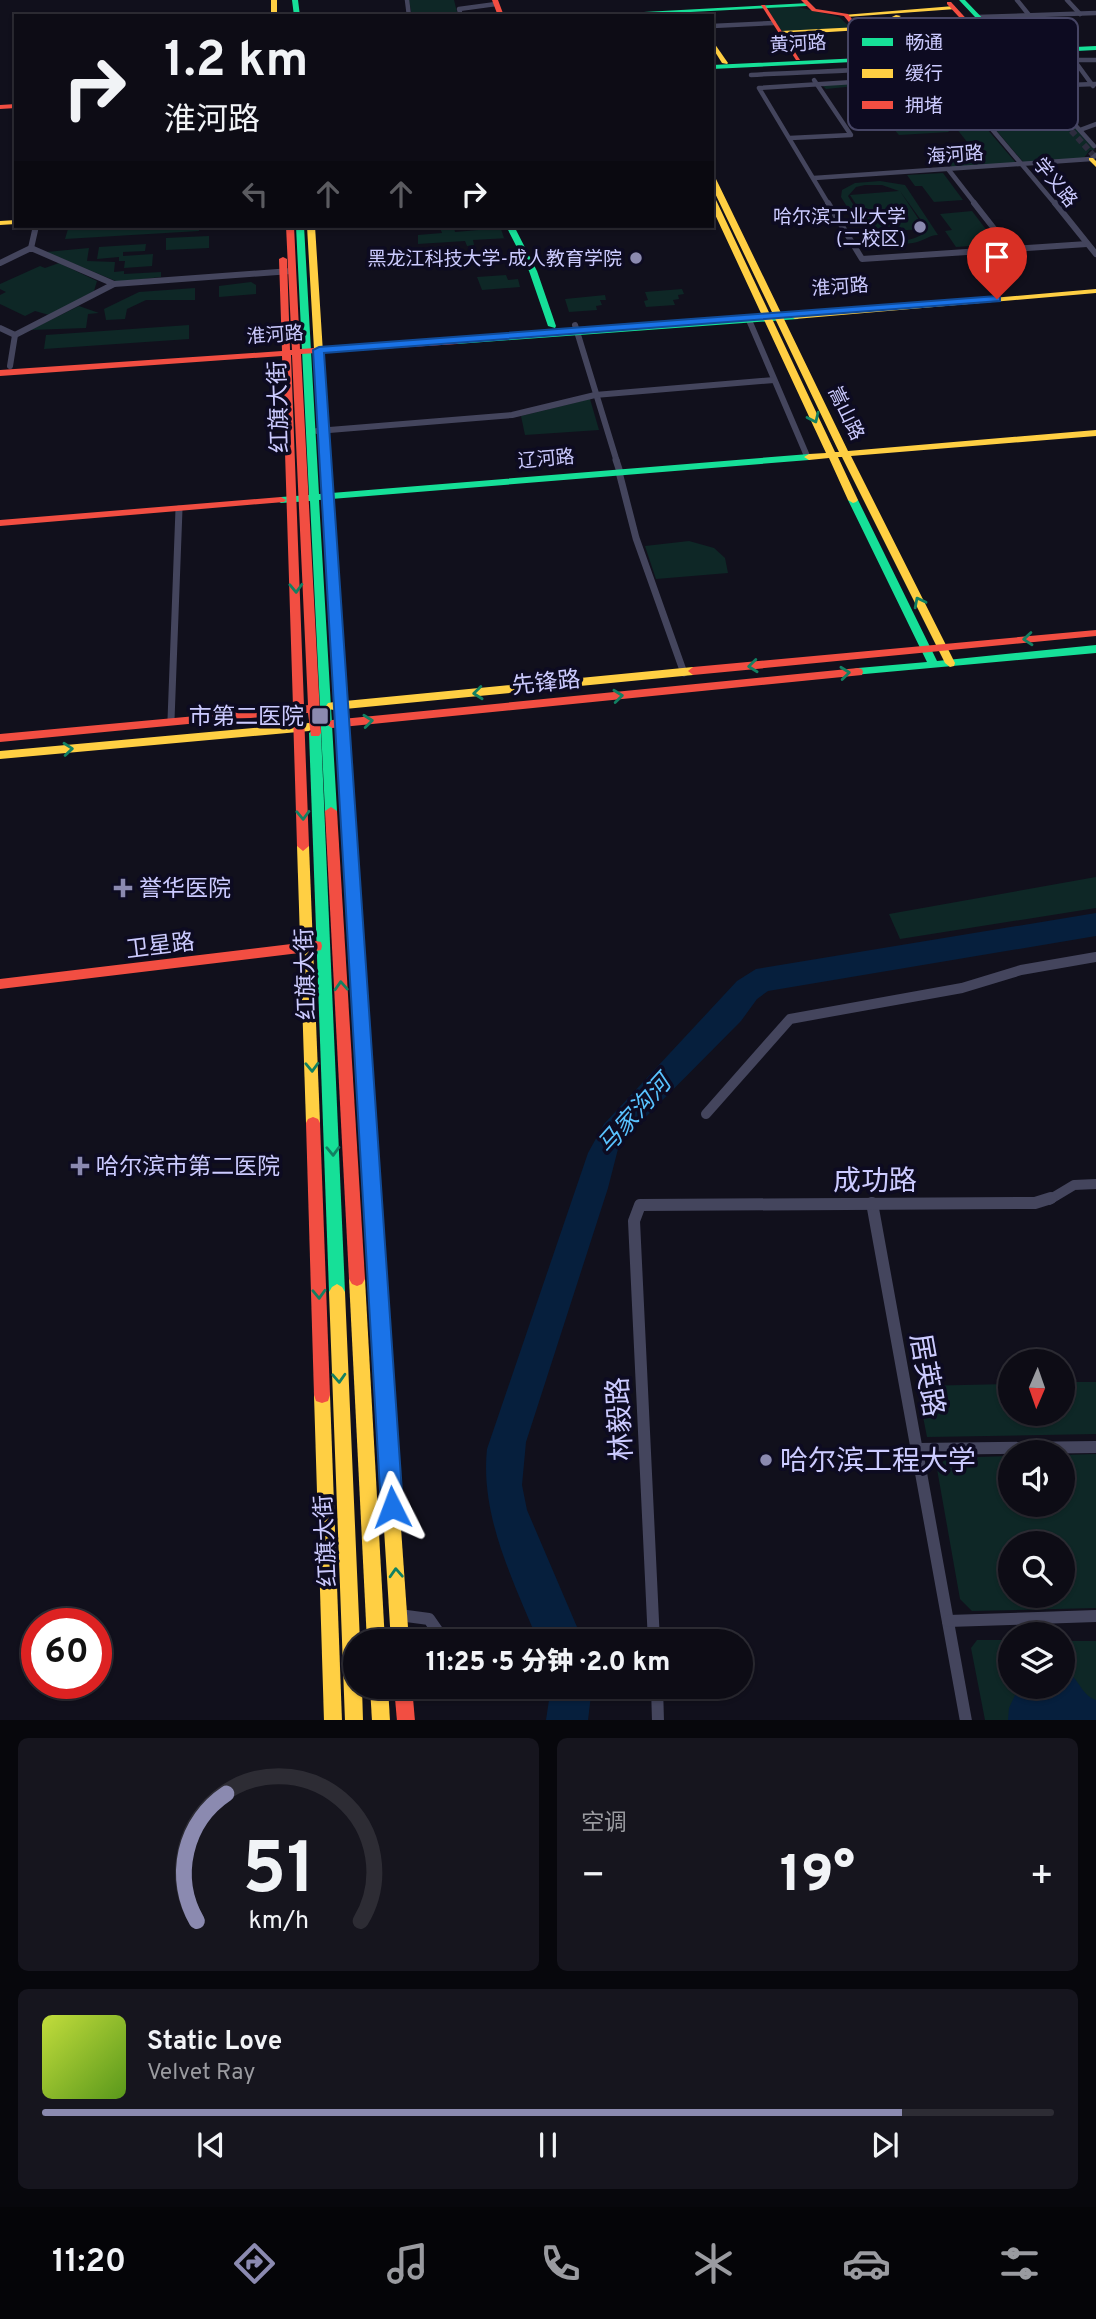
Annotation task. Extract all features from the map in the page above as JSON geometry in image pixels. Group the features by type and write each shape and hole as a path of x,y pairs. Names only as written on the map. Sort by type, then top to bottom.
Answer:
{"main road":[{"path":"616,0 627,11"},
{"path":"595,14 627,11 695,13 806,2 817,11 846,15 953,3 978,17"},
{"path":"953,3 970,18"},
{"path":"953,3 965,18"},
{"path":"894,18 953,3"},
{"path":"763,6 798,59"},
{"path":"846,15 849,18"},
{"path":"777,28 848,29"},
{"name":"黄河路","path":"1078,47 1096,47"},
{"name":"黄河路","path":"716,65 848,54"},
{"name":"黄河路","path":"716,65 848,54"},
{"name":"嵩山路","path":"714,184 771,314 934,665"},
{"name":"嵩山路","path":"714,205 771,314"},
{"name":"红旗大街","path":"283,228 288,271 318,430 310,496 299,727 333,1720"},
{"name":"红旗大街","path":"288,271 290,228"},
{"name":"红旗大街","path":"300,228 302,348 326,707 375,1629"},
{"name":"红旗大街","path":"302,348 311,228"},
{"path":"511,228 522,246 544,302 544,312 552,326"},
{"name":"淮河路","path":"3,368 1096,290"},
{"name":"淮河路","path":"302,348 552,326 576,328 749,320 771,314"},
{"name":"辽河路","path":"0,522 1096,431"},
{"name":"嵩山路","path":"837,452 950,663"},
{"name":"辽河路","path":"0,522 310,496"},
{"name":"先锋路","path":"0,738 1096,632"},
{"name":"先锋路","path":"0,755 1096,649"},
{"name":"红旗大街","path":"327,725 325,945 338,1363 354,1720"},
{"name":"红旗大街","path":"327,725 400,1629"},
{"name":"卫星路","path":"0,984 185,964 325,945"},
{"path":"380,1699 381,1720"},
{"path":"405,1699 406,1720"}],"street":[{"path":"1017,0 1029,15"},
{"path":"1067,0 1080,14"},
{"path":"458,4 497,7"},
{"path":"978,17 1094,15"},
{"path":"714,26 777,28"},
{"path":"1078,61 1096,60"},
{"path":"1078,66 1096,90"},
{"path":"848,71 751,75 862,258 1087,244"},
{"path":"790,138 851,135 807,72"},
{"path":"766,74 774,87"},
{"path":"759,88 848,82"},
{"path":"1094,146 1080,130 1096,124"},
{"name":"学义路","path":"994,130 1096,254"},
{"name":"海河路","path":"814,178 1094,160"},
{"path":"948,169 1010,249"},
{"path":"32,248 36,228"},
{"path":"0,263 32,248 114,284"},
{"path":"3,368 15,335 114,284 288,271"},
{"path":"749,320 806,454"},
{"path":"0,328 15,335"},
{"path":"576,328 619,470 636,538 684,673"},
{"path":"318,430 512,415 596,396 774,380"},
{"path":"172,720 179,509"},
{"path":"706,1114 790,1019 962,988 1021,970 1096,957"},
{"name":"成功路","path":"648,1203 1035,1203 1047,1201 1074,1185 1096,1185"},
{"name":"林毅路","path":"648,1203 640,1205 634,1220 653,1629"},
{"name":"居英路","path":"872,1203 966,1720"},
{"path":"917,1449 1096,1447"},
{"path":"399,1615 429,1619 436,1629"},
{"path":"948,1620 1096,1616"},
{"path":"657,1699 658,1720"}],"green space":[{"path":"409,0 454,0 458,14 412,14"},
{"path":"794,6 839,17 848,28 782,32 767,8"},
{"path":"848,83 848,87 826,89 822,85"},
{"path":"895,130 949,132 899,135"},
{"path":"958,130 988,130 1016,163 953,168 947,160 958,158 956,155 976,153"},
{"path":"996,130 1077,130 1095,150 1090,150 1083,159 1024,163"},
{"path":"943,173 963,200 934,202 922,186 915,186 907,175"},
{"path":"880,181 905,185 938,235 899,244 887,243 868,234 841,197 842,190 855,183","holes":["882,185 899,191 850,195 874,232 925,229 900,191 926,227 925,232 912,239 897,241 881,237 869,229 848,196 856,187"]},
{"path":"972,211 997,244 956,247 945,231 952,230 940,214"},
{"path":"199,228 199,231 65,239 68,229"},
{"path":"440,228 454,228 455,232 491,228 501,229 504,238 509,238 473,240 474,245 467,246 465,241 418,244 418,235 442,233"},
{"path":"209,236 209,248 166,250 166,238"},
{"path":"146,244 145,251 123,252 123,256 153,254 152,266 124,268 125,261 119,261 119,257 97,259 99,247"},
{"path":"89,248 87,261 115,262 114,272 161,272 161,277 118,282 46,252"},
{"path":"59,263 97,281 94,291 49,315 35,311 25,316 0,304 0,295 6,292 0,289 0,284 40,266 45,268"},
{"path":"506,275 508,280 518,279 520,287 482,290 477,277"},
{"path":"251,282 256,285 256,294 219,297 219,286"},
{"path":"195,288 195,300 146,300 127,309 125,319 106,320 104,309 139,292"},
{"path":"682,289 684,294 673,300 675,305 646,307 644,301 648,300 645,292"},
{"path":"605,295 606,300 600,300 602,305 596,306 597,310 569,312 565,299"},
{"path":"79,306 99,313 88,314 86,328 30,330"},
{"path":"189,325 189,339 44,349 46,335"},
{"path":"590,399 599,430 525,435 521,416"},
{"path":"689,541 714,548 725,558 728,573 656,579 645,546"},
{"path":"1096,877 1096,908 900,939 889,914"},
{"path":"1075,1382 1096,1382 1096,1434 927,1437 917,1386 998,1384 998,1426 1075,1426"},
{"path":"1096,1454 1096,1608 972,1611 960,1599 937,1469 946,1458 998,1456 998,1517 1075,1517 1075,1455"},
{"path":"977,1640 998,1640 998,1699 1075,1699 1075,1641 1096,1641 1096,1720 985,1720 971,1648"}],"water":[{"name":"马家沟河","path":"1096,913 1096,936 768,991 757,999 741,1021 629,1134 618,1149 608,1188 526,1442 522,1485 527,1510 578,1629 533,1629 493,1523 486,1474 487,1449 588,1153 604,1124 737,981 756,969"},
{"path":"1075,1680 1096,1700 1096,1720 1008,1720 1013,1699 1075,1699"},
{"path":"549,1699 591,1699 588,1720 546,1720"}],"tunnel":[{"path":"1071,130 1096,158"}],"traffic: fast":[{"path":"295,0 297,14"},
{"path":"962,0 979,18"},
{"path":"612,14 807,4"},
{"path":"1078,49 1096,48"},
{"path":"714,67 848,60"},
{"path":"300,228 331,811"},
{"path":"511,228 533,271 552,326"},
{"path":"457,341 795,317"},
{"path":"281,500 809,457"},
{"path":"853,500 934,665"},
{"path":"858,672 1096,649"},
{"path":"315,733 337,1292"},
{"path":"347,829 369,1172"}],"traffic: slow":[{"path":"274,0 274,14"},
{"path":"846,15 954,8"},
{"path":"894,18 898,16"},
{"path":"781,33 848,30"},
{"path":"714,45 725,63"},
{"path":"1091,159 1096,165"},
{"path":"714,183 810,384 950,663"},
{"path":"714,204 853,500"},
{"path":"0,223 14,222"},
{"path":"311,228 347,829"},
{"path":"795,317 1096,291"},
{"path":"809,457 1096,433"},
{"path":"332,706 693,671"},
{"path":"0,755 309,727"},
{"path":"303,846 313,1123"},
{"path":"369,1172 399,1629"},
{"path":"357,1279 375,1629"},
{"path":"337,1292 354,1720"},
{"path":"322,1395 333,1720"},
{"path":"380,1699 381,1720"}],"traffic: jam":[{"path":"495,0 500,14"},
{"path":"804,0 814,10 846,15 848,18"},
{"path":"949,3 963,18"},
{"path":"763,6 798,59"},
{"path":"0,107 14,106"},
{"path":"290,228 315,733"},
{"path":"283,259 303,846"},
{"path":"0,373 457,341"},
{"path":"0,523 281,500"},
{"path":"693,671 1096,633"},
{"path":"332,724 858,672"},
{"path":"0,738 309,709"},
{"path":"331,811 357,1279"},
{"path":"0,984 316,946"},
{"path":"313,1123 322,1395"},
{"path":"404,1699 406,1720"}],"place":[{"name":"哈尔滨工业大学 (二校区)","path":"920,227"},
{"name":"黑龙江科技大学-成人教育学院","path":"636,258"},
{"name":"市第二医院","path":"320,716"},
{"name":"誉华医院","path":"123,888"},
{"name":"哈尔滨市第二医院","path":"80,1166"},
{"name":"哈尔滨工程大学","path":"766,1460"}],"route":[{"path":"392,1507 319,350 829,314 997,299"}]}
